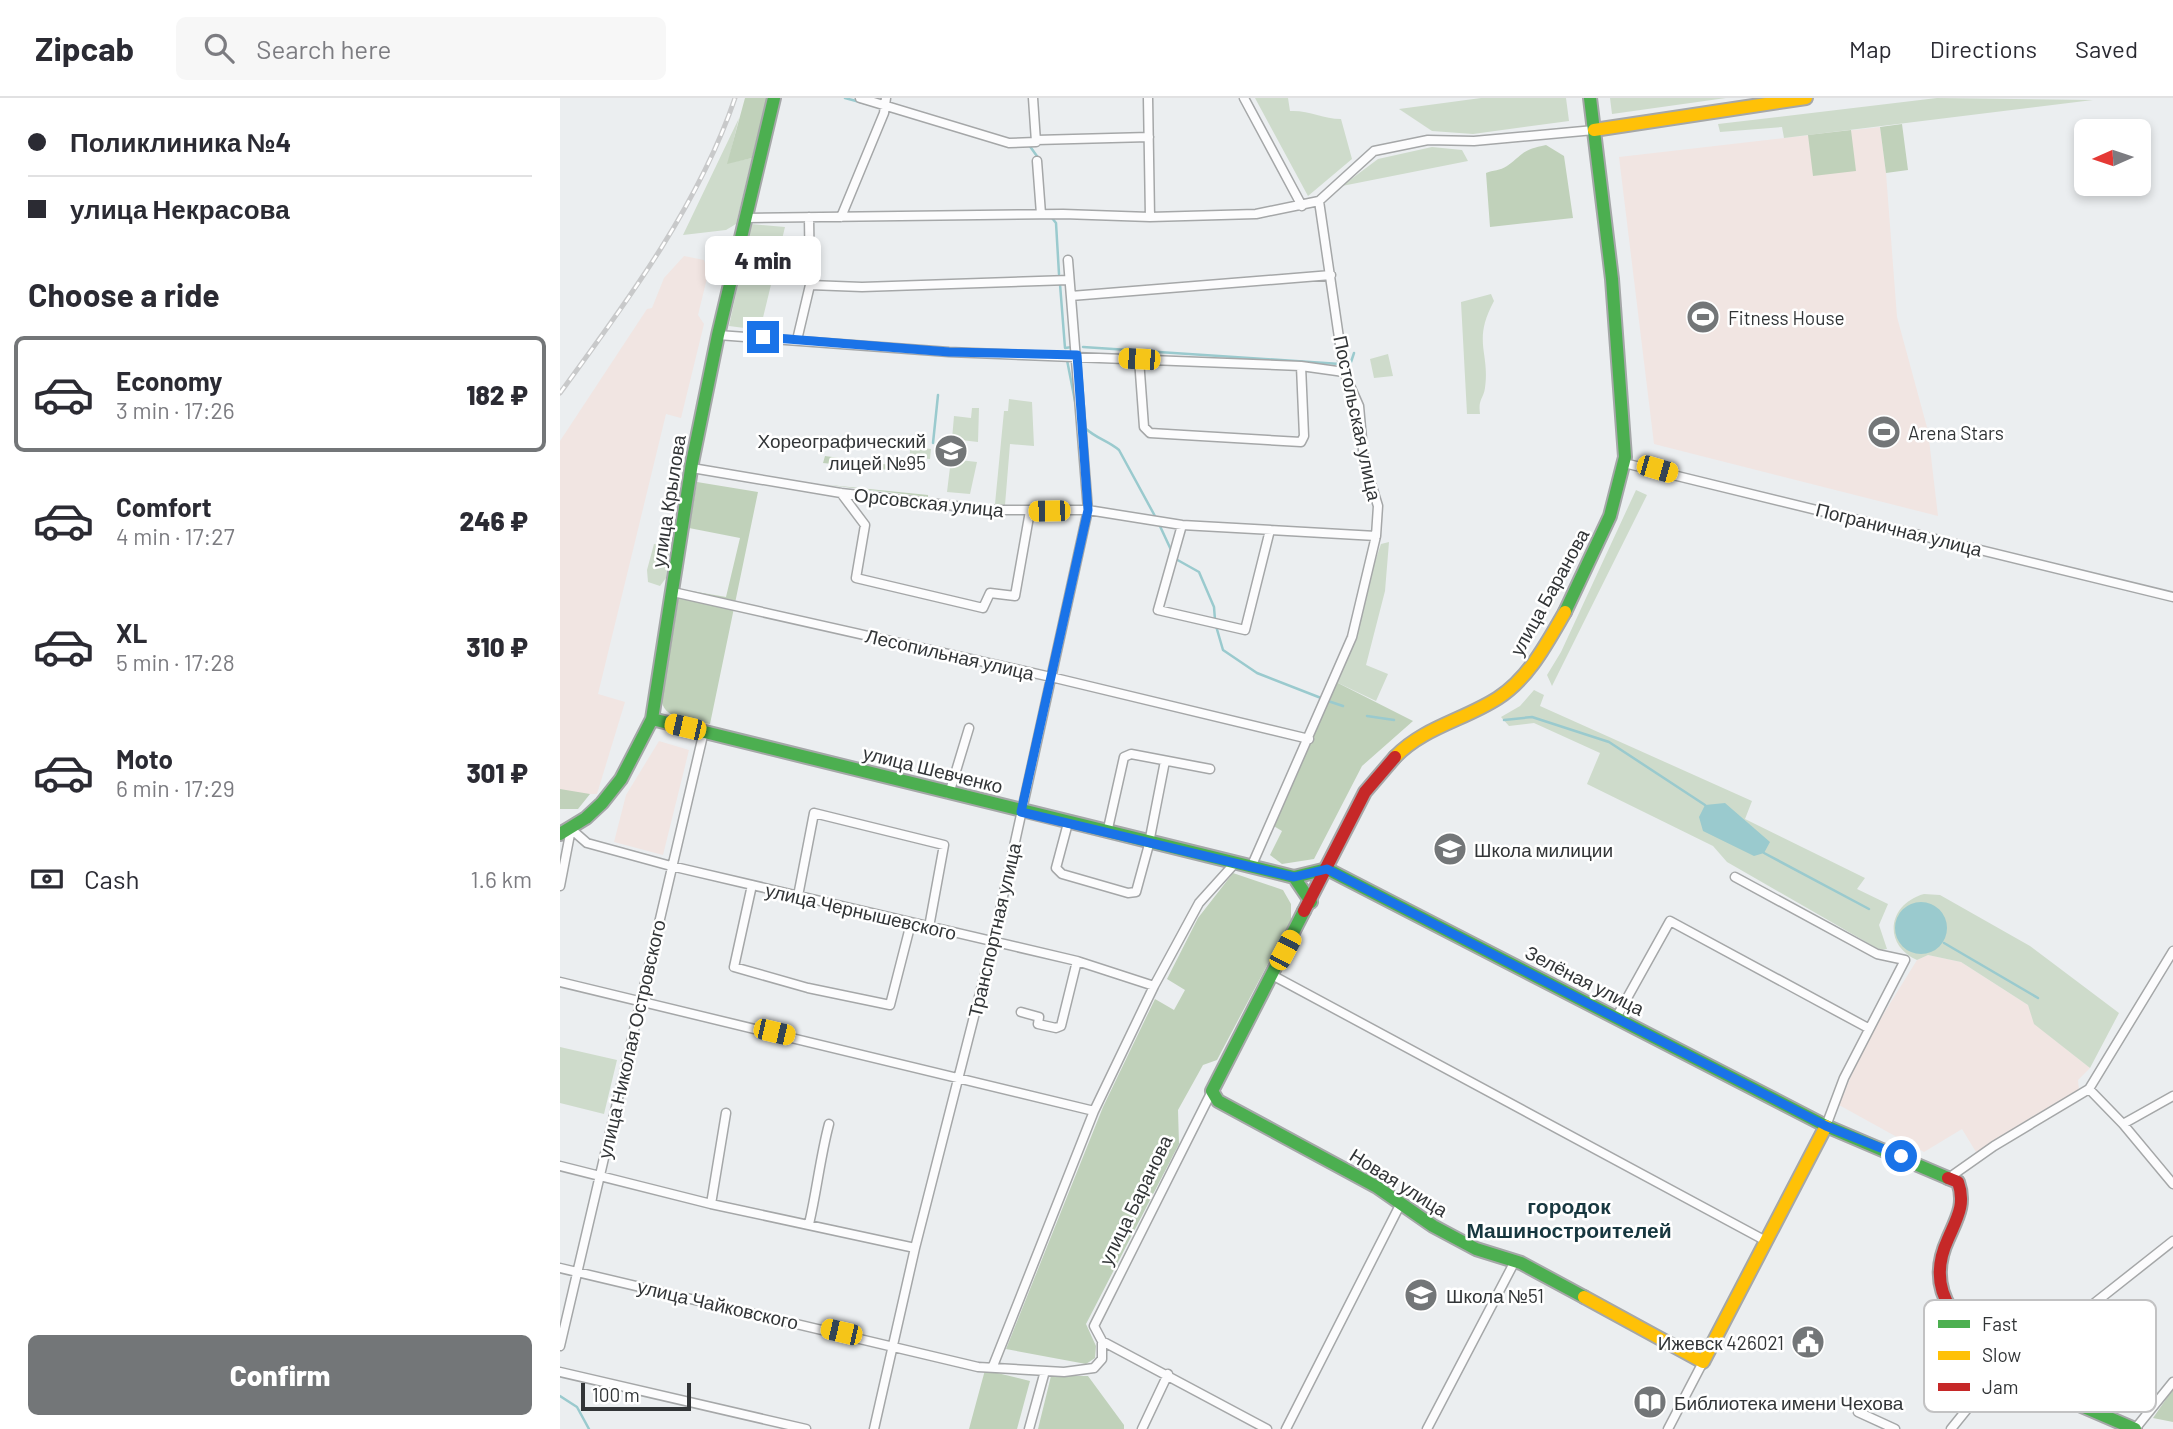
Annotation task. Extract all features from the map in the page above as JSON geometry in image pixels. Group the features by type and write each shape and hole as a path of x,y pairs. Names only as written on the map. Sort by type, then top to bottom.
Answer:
{"main road":[{"name":"улица Крылова","path":"565,831 603,803 621,779 652,719 692,468 718,335 774,98"},
{"name":"улица Баранова","path":"1212,1091 1365,792 1391,761 1417,737 1450,719 1488,706 1519,681 1536,661 1606,525 1624,463 1618,346 1590,98"},
{"path":"1594,130 1806,98"},
{"name":"улица Шевченко","path":"652,719 1021,812 1294,877 1327,869"},
{"name":"Зелёная улица","path":"1327,869 1826,1126 1950,1177"},
{"path":"1294,877 1311,902"},
{"name":"Новая улица","path":"1212,1091 1218,1101 1377,1187 1433,1226 1476,1249 1515,1261 1703,1362"},
{"path":"1703,1362 1826,1126"},
{"path":"1943,1300 1936,1288 1940,1258 1963,1198 1963,1189 1950,1177"},
{"path":"2095,1412 2135,1429"}],"street":[{"path":"860,98 885,102 1009,143 1149,137"},
{"path":"1032,98 1036,141"},
{"path":"1148,98 1150,217"},
{"path":"1244,98 1302,206"},
{"path":"841,217 884,113 885,102"},
{"path":"745,218 1041,215 1150,217 1256,214 1319,201 1374,151 1428,140 1474,141 1594,130"},
{"path":"1037,161 1041,215"},
{"name":"Постольская улица","path":"1252,865 1352,637 1376,536 1378,506 1364,461 1359,406 1344,372 1319,201"},
{"path":"797,340 810,285 809,217"},
{"name":"Транспортная улица","path":"874,1429 915,1248 993,942 1088,510 1068,260"},
{"path":"1071,296 1331,275"},
{"path":"810,285 862,287 1069,280"},
{"path":"718,335 949,352 1301,366 1344,372"},
{"path":"1139,359 1144,428 1150,433 1301,442 1304,436 1301,366"},
{"name":"Пограничная улица","path":"1624,463 2173,597"},
{"name":"Орсовская улица","path":"692,468 841,493 1030,512 1088,510 1182,525 1376,536"},
{"path":"841,493 865,525 856,578 983,608 990,593 1015,596 1030,512"},
{"path":"1182,525 1158,611 1245,630 1270,530"},
{"name":"Лесопильная улица","path":"673,592 1051,677 1309,739"},
{"path":"949,794 969,728"},
{"name":"улица Николая Островского","path":"560,1346 704,731"},
{"path":"1107,833 1124,757 1131,754 1210,769"},
{"path":"1068,823 1056,868 1062,874 1128,893 1136,892 1149,843 1165,761"},
{"path":"798,896 814,813 944,845 929,927"},
{"path":"560,886 565,831"},
{"name":"улица Чернышевского","path":"565,831 587,843 671,866 1077,961 1154,986"},
{"path":"993,1366 1094,1111 1154,986 1199,903 1236,862"},
{"path":"1735,877 1877,954 1905,960 1868,1028 1826,1126"},
{"path":"752,885 733,967 808,988 890,1005 911,923"},
{"path":"1616,1018 1670,921 1868,1028"},
{"path":"1950,1177 1994,1146 2089,1090 2173,951"},
{"path":"1021,1012 1039,1017 1038,1024 1056,1028 1061,1026 1077,961"},
{"path":"1272,975 1766,1241"},
{"path":"560,982 1094,1111"},
{"path":"2089,1090 2123,1124 2173,1184"},
{"name":"улица Баранова","path":"1102,1341 1094,1326 1212,1091"},
{"path":"2123,1124 2173,1096"},
{"path":"711,1204 726,1113"},
{"path":"808,1224 817,1188 815,1178 830,1124"},
{"path":"560,1166 711,1204 915,1248"},
{"path":"1286,1429 1401,1203"},
{"path":"2098,1300 2173,1241"},
{"path":"1427,1429 1515,1261"},
{"name":"улица Чайковского","path":"560,1268 978,1367 1045,1371 1094,1368 1102,1359 1102,1341"},
{"path":"1102,1341 1168,1374 1256,1426 1267,1429"},
{"path":"1668,1429 1703,1362"},
{"path":"1029,1429 1045,1371"},
{"path":"560,1372 806,1429"},
{"path":"1142,1429 1168,1374"},
{"path":"2156,1403 2173,1382"},
{"path":"1857,1412 1895,1429"},
{"path":"1951,1429 1965,1412"},
{"path":"2135,1429 2149,1412"}],"shaded area":[{"path":"1880,127 1897,317 1928,431 1938,516 1654,444 1619,157"},
{"path":"684,256 704,260 708,274 698,315 704,324 681,418 666,414 598,694 625,702 597,794 574,794 560,789 560,441 647,309 652,308 664,278"},
{"path":"659,741 689,750 663,855 614,842 626,795"},
{"path":"1928,955 1961,962 2028,1005 2035,1024 2090,1068 2078,1080 2079,1090 1976,1152 1962,1129 1924,1152 1839,1105 1863,1047 1917,960"}],"green space":[{"path":"745,98 767,98 752,158 727,164"},
{"path":"1255,98 1288,98 1290,111 1341,119 1352,159 1308,196"},
{"path":"1481,98 1566,98 1569,121 1473,134 1432,131 1399,109"},
{"path":"1610,98 1726,98 1612,114"},
{"path":"1937,98 2093,100 1784,138 1782,127 1720,132 1718,124"},
{"path":"739,118 728,163 752,158 736,224 726,230 683,235"},
{"path":"1902,124 1908,170 1886,173 1880,127"},
{"path":"1851,130 1856,171 1813,176 1808,135"},
{"path":"1546,145 1564,156 1573,218 1490,227 1486,173 1504,168 1527,151"},
{"path":"1432,147 1462,150 1468,161 1342,186 1378,159"},
{"path":"751,224 785,227 760,330 729,326"},
{"path":"1491,294 1494,301 1483,337 1486,375 1480,414 1467,414 1461,302"},
{"path":"1388,354 1393,376 1374,378 1370,359"},
{"path":"1009,399 1032,402 1034,446 1010,444 1005,505 995,504 1004,411 1008,411"},
{"path":"972,408 979,408 978,442 952,439 954,416 971,418"},
{"path":"911,446 931,449 930,459 909,457"},
{"path":"825,456 890,465 889,470 823,463"},
{"path":"951,459 977,462 970,494 947,492"},
{"path":"697,482 758,492 710,724 675,716 664,708 662,702 680,589 726,597 740,538 689,528"},
{"path":"820,484 928,495 928,497"},
{"path":"1636,490 1647,495 1552,686 1547,675 1561,652"},
{"path":"1389,542 1385,591 1366,665 1388,674 1376,701 1334,681 1381,544"},
{"path":"654,544 670,547 666,578 660,586 648,582 647,570"},
{"path":"1334,681 1413,721 1362,766 1314,859 1282,864 1270,855 1282,831 1272,825"},
{"path":"1534,690 1544,695 1540,706 1752,801 1745,819 1865,878 1857,889 1888,904 1879,925 1887,949 1880,950 1727,862 1713,846 1587,784 1600,753 1534,723 1509,726 1501,717 1520,706"},
{"path":"560,789 590,794 578,809 560,809"},
{"path":"1233,873 1283,890 1291,904 1291,920 1217,1060 1203,1065 1178,1110 1179,1144 1086,1324 1096,1346 1095,1358 1086,1364 1006,1349 1103,1107 1155,999 1174,1010 1185,990 1167,979 1198,918"},
{"path":"1924,894 1940,895 2030,946 2119,1013 2090,1068 2034,1024 2028,1005 1961,962 1928,955 1917,960 1906,953 1894,935 1897,915 1912,899"},
{"path":"560,1047 617,1060 604,1114 560,1103"},
{"path":"985,1370 1030,1381 1017,1429 969,1429"},
{"path":"1051,1376 1088,1376 1124,1425 1124,1429 1038,1429"},
{"path":"2173,1389 2173,1422 2153,1418"}],"water":[{"path":"1725,803 1770,842 1764,853 1754,856 1703,831 1699,817 1705,805"},
{"path":"1921,902 1931,904 1939,910 1945,918 1945,938 1939,946 1931,952 1921,954 1911,952 1903,946 1897,938 1895,928 1897,918 1903,910 1911,904"}],"waterway":[{"path":"845,98 871,105"},
{"path":"1029,145 1039,159"},
{"path":"1052,218 1056,223 1059,274"},
{"path":"1060,284 1065,348 1072,347"},
{"path":"1083,347 1340,364"},
{"path":"1350,365 1354,353"},
{"path":"1067,360 1076,406"},
{"path":"933,443 938,395"},
{"path":"1085,428 1119,450 1156,518"},
{"path":"1159,524 1172,552"},
{"path":"1174,558 1199,572 1214,607 1215,620"},
{"path":"1216,626 1223,650 1257,673 1321,698"},
{"path":"1328,701 1343,706"},
{"path":"1367,716 1394,720"},
{"path":"1504,720 1532,717 1609,742 1705,805"},
{"path":"1764,853 1869,909"},
{"path":"1944,943 2038,998"},
{"path":"560,1396 577,1407 589,1429"}],"railway":[{"path":"560,393 635,288 681,215 702,177 735,98"}],"traffic: fast":[{"path":"560,834 586,818 602,803 621,779 652,719 692,463 718,335 774,98"},
{"path":"1565,612 1610,516 1625,457 1612,279 1590,98"},
{"path":"652,719 1294,877 1327,869"},
{"path":"1327,869 1826,1126 1948,1178"},
{"path":"1294,877 1311,902"},
{"path":"1304,911 1212,1091 1218,1101 1377,1187 1433,1226 1476,1249 1521,1263 1584,1297"},
{"path":"2095,1412 2135,1429"}],"traffic: slow":[{"path":"1594,130 1806,98"},
{"path":"1395,757 1419,738 1485,706 1509,690 1536,659 1565,612"},
{"path":"1584,1297 1703,1362 1826,1126"}],"traffic: jam":[{"path":"1304,911 1365,792 1395,757"},
{"path":"1946,1300 1941,1284 1940,1263 1959,1211 1961,1197 1958,1182 1948,1178"}],"place":[{"name":"Fitness House","path":"1703,317"},
{"name":"Arena Stars","path":"1884,432"},
{"name":"Хореографический лицей №95","path":"951,451"},
{"name":"Школа милиции","path":"1450,849"},
{"name":"Школа №51","path":"1421,1295"},
{"name":"Ижевск 426021","path":"1808,1342"},
{"name":"Библиотека имени Чехова","path":"1650,1402"}],"district":[{"name":"городок Машиностроителей","path":"1569,1217"}],"route":[{"path":"763,337 949,352 1077,355 1088,510 1021,812 1294,877 1327,869 1826,1126 1901,1156"}]}
